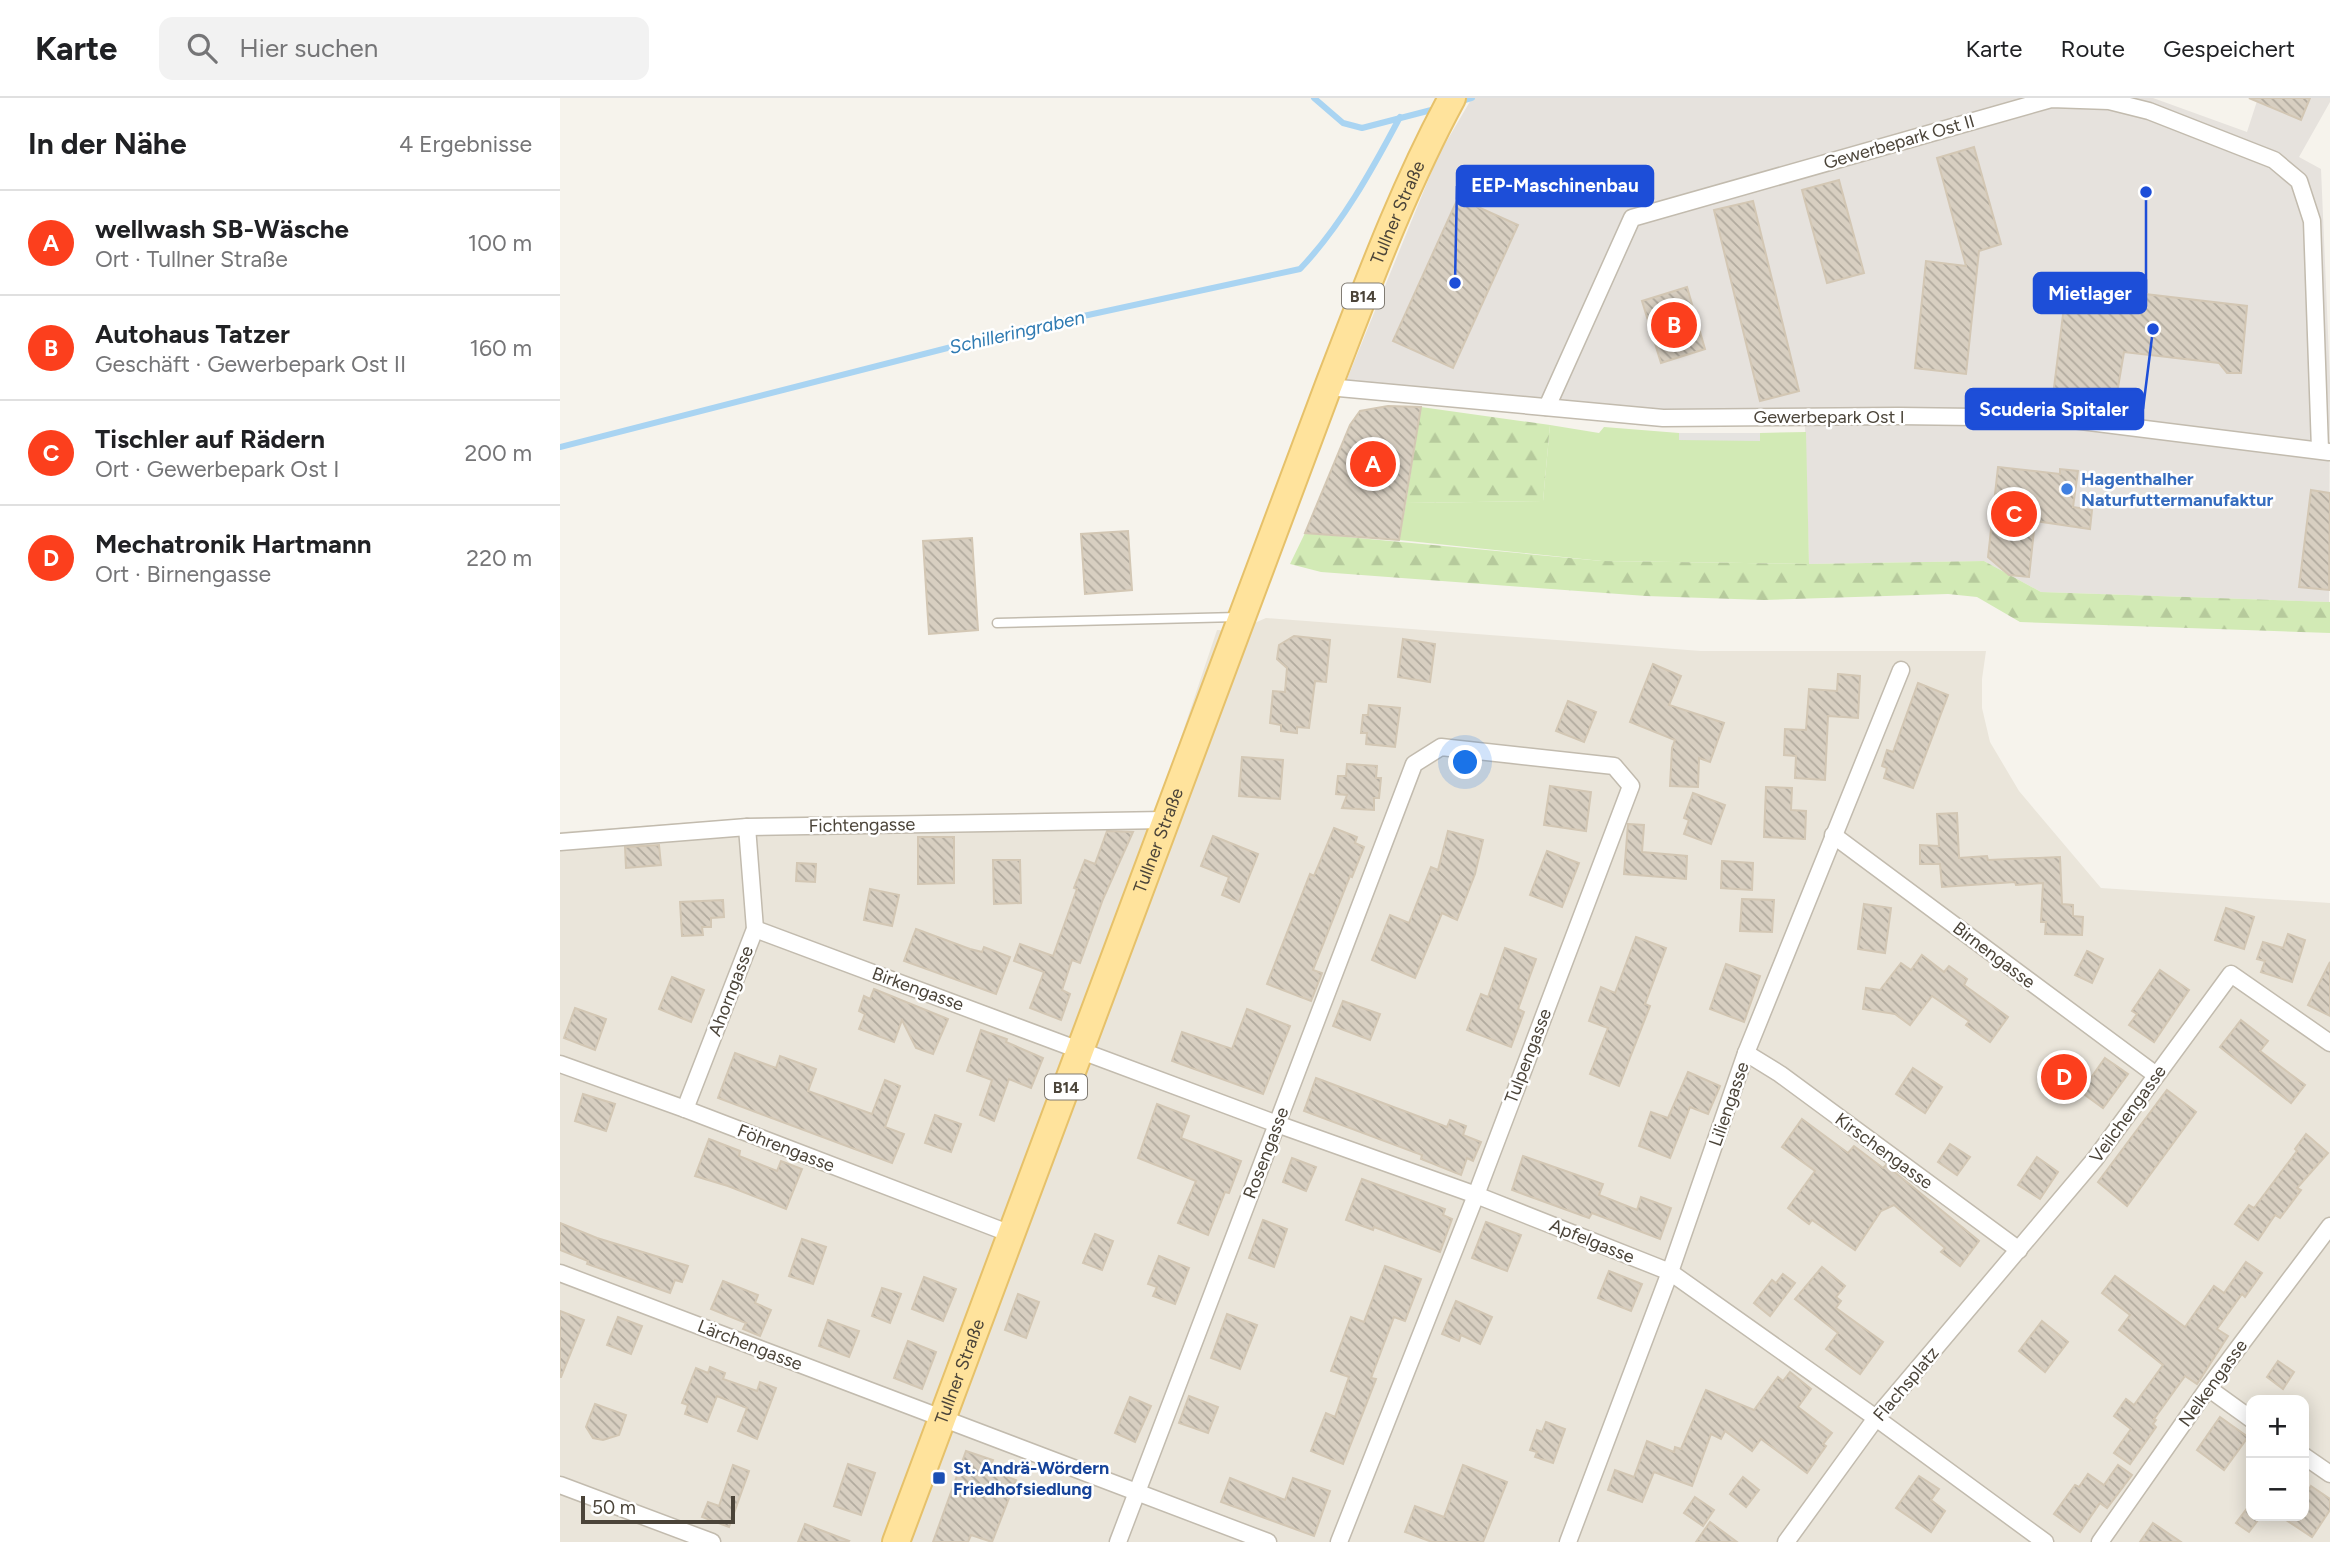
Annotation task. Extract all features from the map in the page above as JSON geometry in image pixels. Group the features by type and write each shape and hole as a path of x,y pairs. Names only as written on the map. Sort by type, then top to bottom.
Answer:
{"main road":[{"name":"Tullner Straße","path":"896,1542 1370,277 1429,142 1452,98"}],"street":[{"name":"Gewerbepark Ost II","path":"1547,407 1632,218 2051,99 2109,101 2149,111 2274,160 2300,181 2312,221 2325,451"},
{"name":"Gewerbepark Ost I","path":"1328,387 1663,418 2057,418 2325,451"},
{"name":"Liliengasse","path":"1568,1542 1670,1272 1746,1053 1901,670"},
{"name":"Tulpengasse","path":"1339,1542 1476,1195 1630,786 1614,766 1441,747 1414,764"},
{"name":"Rosengasse","path":"1118,1542 1414,764"},
{"name":"Fichtengasse","path":"560,842 747,827 1165,820"},
{"name":"Ahorngasse","path":"685,1109 755,929 747,827"},
{"name":"Birnengasse","path":"1833,835 2156,1075"},
{"name":"Birkengasse","path":"755,929 1080,1049"},
{"name":"Veilchengasse","path":"2019,1250 2095,1159 2231,974 2330,1043"},
{"name":"Apfelgasse","path":"1080,1049 1277,1124 1476,1195 1670,1272 2045,1542"},
{"name":"Kirschengasse","path":"1746,1053 1780,1074 2019,1250"},
{"name":"Föhrengasse","path":"560,1064 1011,1234"},
{"name":"Nelkengasse","path":"2100,1542 2208,1388 2330,1226"},
{"name":"Flachsplatz","path":"1786,1542 1876,1418 2019,1250"},
{"name":"Lärchengasse","path":"560,1273 1268,1542"},
{"path":"2208,1388 2246,1415"},
{"path":"2307,1458 2330,1474"},
{"path":"560,1485 712,1542"}],"lane":[{"path":"997,623 1241,617"}],"shaded area":[{"path":"1472,98 2153,98 2247,132 2258,98 2330,98 2299,157 2321,169 2330,380 2329,602 2041,592 1984,561 1809,564 1805,425 1676,426 1341,394 1438,156"},
{"path":"1679,433 1760,433 1760,441 1679,440"},
{"path":"1266,618 1701,651 1986,651 1982,708 1990,742 2019,791 2101,888 2330,903 2330,1542 560,1542 560,832 760,817 1156,812 1217,630 1236,631"}],"green space":[{"path":"1421,407 1550,425 1543,501 1406,503"},
{"path":"1550,425 1599,433 1604,427 1679,433 1679,440 1760,440 1760,433 1806,432 1809,564 1602,561 1399,540 1406,503 1543,501"},
{"path":"1305,533 1602,561 1809,564 1984,561 2041,592 2330,602 2330,633 2020,622 1977,597 1948,594 1764,600 1646,596 1321,572 1290,564"}],"building":[{"path":"2249,98 2310,98 2301,120"},
{"path":"1974,147 2001,244 1979,251 1966,374 1915,368 1926,261 1966,266 1937,158"},
{"path":"1839,180 1864,273 1827,283 1802,190"},
{"path":"1458,198 1518,225 1453,368 1393,341"},
{"path":"1753,201 1799,391 1760,401 1714,210"},
{"path":"2068,274 2129,280 2128,292 2247,306 2241,373 2227,373 2219,363 2124,352 2115,405 2053,396"},
{"path":"1687,287 1705,349 1661,363 1642,301"},
{"path":"1388,406 1421,407 1399,540 1305,533 1350,425 1360,411"},
{"path":"1998,467 2060,474 2060,469 2078,471 2073,507 2092,510 2090,529 2035,521 2029,577 2009,575 1988,557"},
{"path":"2311,490 2330,493 2329,590 2299,587"},
{"path":"1128,531 1132,590 1085,594 1081,534"},
{"path":"972,538 978,630 929,634 923,541"},
{"path":"1294,636 1330,640 1326,682 1315,681 1309,728 1297,727 1297,733 1281,731 1281,725 1270,723 1273,691 1285,692 1287,668 1277,659 1279,645"},
{"path":"1403,639 1435,644 1430,682 1398,677"},
{"path":"1653,664 1681,676 1669,705 1724,723 1710,762 1699,758 1698,787 1670,786 1672,748 1675,740 1630,722"},
{"path":"1838,674 1860,676 1858,718 1828,716 1825,780 1795,778 1796,756 1784,755 1785,729 1806,730 1809,689 1837,691"},
{"path":"1918,683 1948,695 1913,788 1884,778 1887,768 1882,766 1887,750 1893,752"},
{"path":"1568,701 1596,712 1584,742 1556,731"},
{"path":"1369,705 1400,708 1395,747 1366,744 1367,733 1361,733 1363,715 1368,715"},
{"path":"1242,757 1283,760 1280,799 1239,796"},
{"path":"1347,764 1377,766 1376,778 1381,778 1379,798 1374,798 1374,810 1342,808 1347,795 1336,794 1338,776 1346,776"},
{"path":"1550,786 1591,792 1586,831 1544,825"},
{"path":"1766,787 1792,788 1791,810 1806,811 1805,839 1764,837"},
{"path":"1693,793 1725,805 1711,844 1684,834 1689,820 1684,818"},
{"path":"1957,813 1959,858 1987,856 1988,860 2060,857 2062,904 2073,905 2073,916 2083,917 2082,935 2045,934 2046,922 2041,922 2043,883 2016,885 2015,882 1942,887 1940,864 1920,864 1920,845 1939,846 1937,814"},
{"path":"1628,824 1644,825 1642,852 1687,856 1686,879 1624,874"},
{"path":"1334,828 1357,837 1355,843 1364,847 1313,970 1322,973 1311,1001 1267,984 1310,874 1314,876"},
{"path":"1107,831 1133,832 1103,899 1080,963 1072,960 1062,990 1070,994 1061,1020 1030,1008 1044,972 1014,961 1020,944 1053,956 1085,860 1095,864"},
{"path":"1448,831 1483,840 1475,874 1457,920 1442,913 1415,978 1372,960 1390,915 1409,923 1431,867 1438,870"},
{"path":"1213,836 1258,854 1239,902 1222,895 1229,877 1201,866"},
{"path":"918,837 954,837 954,883 918,884"},
{"path":"659,845 661,865 626,868 625,847"},
{"path":"1547,851 1579,863 1562,907 1530,895"},
{"path":"993,860 1020,860 1021,903 994,904"},
{"path":"1722,861 1753,863 1752,890 1721,888"},
{"path":"797,863 816,864 815,882 796,881"},
{"path":"870,889 899,895 892,926 864,920"},
{"path":"1742,899 1774,900 1772,932 1740,931"},
{"path":"723,900 724,917 711,918 711,927 702,927 703,935 682,936 680,902"},
{"path":"1864,904 1891,908 1885,953 1858,949"},
{"path":"2226,908 2254,917 2244,949 2215,940"},
{"path":"916,929 970,949 982,952 984,947 1010,957 996,994 904,961"},
{"path":"2288,934 2305,940 2292,982 2261,972 2265,961 2257,959 2263,942 2283,948"},
{"path":"1636,937 1666,948 1645,1004 1650,1006 1619,1086 1590,1074 1608,1028 1589,1021 1601,987 1615,993"},
{"path":"1505,948 1536,959 1518,1009 1524,1012 1511,1047 1467,1030 1481,994 1488,997"},
{"path":"2087,951 2103,959 2092,983 2075,975"},
{"path":"1922,955 1944,972 1949,966 1967,979 1964,985 2008,1017 1990,1042 1966,1025 1969,1021 1932,996 1910,1025 1895,1014 1863,1009 1866,988 1880,990 1901,963 1911,970"},
{"path":"2330,962 2330,1016 2308,1005"},
{"path":"1726,964 1760,976 1744,1022 1710,1009"},
{"path":"2160,970 2189,990 2154,1042 2129,1025 2137,1014 2132,1011"},
{"path":"672,977 704,990 691,1022 659,1009"},
{"path":"874,989 948,1019 933,1054 916,1048 902,1020 894,1042 859,1029 865,1014 859,1011 864,996 870,999"},
{"path":"1343,1001 1380,1014 1370,1040 1333,1026"},
{"path":"575,1008 606,1019 595,1050 564,1038"},
{"path":"1247,1009 1290,1026 1263,1094 1172,1061 1182,1032 1232,1049"},
{"path":"2241,1020 2268,1041 2260,1051 2305,1085 2291,1103 2220,1047"},
{"path":"981,1030 1007,1039 1006,1042 1043,1058 1031,1088 1009,1079 994,1121 980,1115 992,1080 967,1071"},
{"path":"735,1053 776,1068 780,1056 816,1069 808,1091 872,1114 885,1080 900,1086 885,1127 904,1134 892,1163 718,1098"},
{"path":"2105,1058 2128,1074 2103,1108 2081,1092"},
{"path":"2059,1063 2080,1078 2070,1091 2049,1077"},
{"path":"1913,1068 1942,1087 1925,1113 1896,1094"},
{"path":"1688,1072 1720,1086 1708,1114 1690,1107 1670,1158 1639,1146 1651,1112 1668,1118"},
{"path":"1316,1078 1447,1127 1450,1120 1466,1126 1463,1135 1481,1142 1473,1161 1467,1158 1461,1175 1421,1159 1422,1155 1304,1111"},
{"path":"2167,1090 2196,1112 2127,1206 2098,1182"},
{"path":"583,1094 615,1104 606,1131 575,1121"},
{"path":"1157,1104 1189,1116 1181,1138 1241,1161 1208,1235 1178,1223 1196,1181 1138,1158"},
{"path":"935,1115 961,1124 951,1152 925,1143"},
{"path":"1802,1119 1848,1153 1854,1146 1883,1168 1886,1165 1979,1241 1960,1266 1941,1252 1945,1248 1894,1205 1881,1211 1855,1250 1812,1220 1809,1224 1788,1208 1815,1171 1782,1147"},
{"path":"2306,1134 2328,1153 2297,1188 2301,1190 2280,1218 2275,1215 2258,1240 2235,1224 2249,1205 2254,1208 2297,1151 2295,1149"},
{"path":"709,1139 740,1151 739,1156 777,1171 781,1161 802,1169 786,1209 695,1176"},
{"path":"1950,1144 1970,1157 1957,1175 1938,1162"},
{"path":"1523,1156 1603,1184 1599,1195 1637,1210 1641,1197 1671,1208 1660,1239 1592,1213 1589,1218 1512,1190"},
{"path":"2037,1157 2058,1172 2040,1199 2018,1185"},
{"path":"1292,1158 1316,1167 1306,1191 1283,1182"},
{"path":"1362,1179 1445,1209 1443,1215 1452,1219 1440,1252 1374,1227 1373,1230 1346,1220"},
{"path":"1263,1220 1287,1229 1274,1267 1249,1258"},
{"path":"1486,1222 1521,1235 1507,1271 1472,1258"},
{"path":"560,1223 597,1238 688,1266 682,1282 675,1280 670,1293 587,1264 588,1261 560,1250"},
{"path":"1095,1234 1113,1241 1102,1270 1083,1263"},
{"path":"802,1239 826,1247 813,1284 789,1276"},
{"path":"1159,1256 1189,1268 1175,1304 1153,1296 1157,1287 1148,1284"},
{"path":"2246,1262 2262,1273 2245,1297 2242,1294 2217,1329 2228,1336 2197,1384 2185,1376 2154,1419 2156,1420 2153,1424 2156,1427 2130,1464 2114,1453 2131,1429 2114,1416 2126,1399 2134,1405 2163,1365 2119,1330 2130,1315 2102,1293 2115,1276 2185,1327 2214,1286 2224,1293"},
{"path":"1385,1266 1421,1279 1405,1321 1394,1317 1371,1378 1376,1379 1343,1464 1311,1451 1326,1413 1335,1417 1349,1377 1331,1371 1351,1317 1364,1322"},
{"path":"1822,1267 1845,1286 1836,1297 1841,1301 1836,1308 1883,1342 1860,1374 1826,1349 1838,1333 1795,1299"},
{"path":"1609,1271 1642,1284 1631,1311 1598,1298"},
{"path":"1783,1274 1795,1283 1770,1316 1754,1303 1772,1280 1776,1283"},
{"path":"924,1277 956,1289 943,1321 912,1309"},
{"path":"723,1281 758,1295 755,1303 771,1310 760,1336 743,1329 746,1323 711,1309"},
{"path":"882,1288 901,1294 890,1323 872,1316"},
{"path":"1018,1294 1039,1302 1026,1338 1005,1330"},
{"path":"1456,1301 1492,1317 1480,1344 1461,1335 1459,1341 1442,1334"},
{"path":"560,1311 584,1320 561,1377 560,1377"},
{"path":"1227,1314 1257,1325 1240,1369 1211,1358"},
{"path":"618,1317 642,1326 631,1354 607,1345"},
{"path":"828,1320 859,1331 849,1357 819,1346"},
{"path":"2042,1321 2068,1342 2045,1372 2019,1351"},
{"path":"908,1341 936,1352 922,1389 894,1378"},
{"path":"2278,1361 2294,1372 2283,1389 2267,1377"},
{"path":"710,1367 725,1373 723,1379 757,1391 760,1382 776,1388 757,1439 738,1431 747,1408 717,1396 707,1422 685,1414 688,1405 682,1403 696,1368 708,1373"},
{"path":"1790,1372 1811,1389 1798,1407 1832,1433 1807,1473 1761,1439 1752,1451 1725,1431 1721,1439 1711,1434 1692,1486 1654,1472 1642,1502 1608,1490 1615,1470 1634,1477 1647,1441 1674,1452 1675,1447 1681,1449 1706,1390 1754,1410 1778,1377 1783,1381"},
{"path":"1189,1396 1218,1407 1208,1433 1179,1423"},
{"path":"1130,1397 1151,1406 1135,1442 1115,1433"},
{"path":"595,1404 626,1415 619,1435 603,1440 593,1438 586,1427"},
{"path":"2220,1417 2246,1436 2246,1440 2224,1470 2197,1450"},
{"path":"1546,1422 1565,1429 1553,1463 1535,1457 1537,1452 1530,1450 1537,1430 1542,1432"},
{"path":"966,1451 993,1460 989,1470 1016,1480 992,1542 971,1535 968,1542 933,1542"},
{"path":"848,1464 875,1473 861,1515 834,1506"},
{"path":"733,1465 749,1471 729,1527 702,1517 708,1502 719,1506"},
{"path":"1463,1465 1507,1482 1483,1542 1432,1542 1405,1532 1415,1506 1444,1517"},
{"path":"2118,1465 2132,1475 2107,1508 2100,1503 2080,1532 2054,1514 2075,1485 2079,1487 2088,1474 2104,1485"},
{"path":"1919,1476 1939,1489 1931,1500 1945,1511 1931,1532 1896,1508"},
{"path":"1743,1477 1759,1490 1746,1507 1730,1494"},
{"path":"1230,1478 1285,1500 1293,1478 1330,1491 1314,1536 1221,1502"},
{"path":"2311,1486 2330,1499 2330,1510 2312,1537 2288,1521 2309,1521"},
{"path":"1695,1497 1714,1510 1703,1526 1684,1513"},
{"path":"2246,1510 2246,1521 2257,1521 2249,1532 2236,1523"},
{"path":"1710,1522 1737,1542 1696,1542"},
{"path":"2153,1523 2181,1542 2140,1542"},
{"path":"805,1524 849,1541 798,1542"}],"waterway":[{"path":"1314,98 1343,123 1362,128 1439,108"},
{"path":"1456,103 1472,98"},
{"name":"Schilleringraben","path":"560,447 1014,331 1300,269 1342,216 1400,117"}],"place":[{"name":"Mietlager","path":"2146,192"},
{"name":"EEP-Maschinenbau","path":"1455,283"},
{"name":"Autohaus Tatzer","path":"1674,325"},
{"name":"Scuderia Spitaler","path":"2153,329"},
{"name":"wellwash SB-Wäsche","path":"1373,464"},
{"name":"Hagenthalher Naturfuttermanufaktur","path":"2067,489"},
{"name":"Tischler auf Rädern","path":"2014,514"},
{"name":"Mechatronik Hartmann","path":"2064,1077"},
{"name":"St. Andrä-Wördern Friedhofsiedlung","path":"939,1478"}]}
